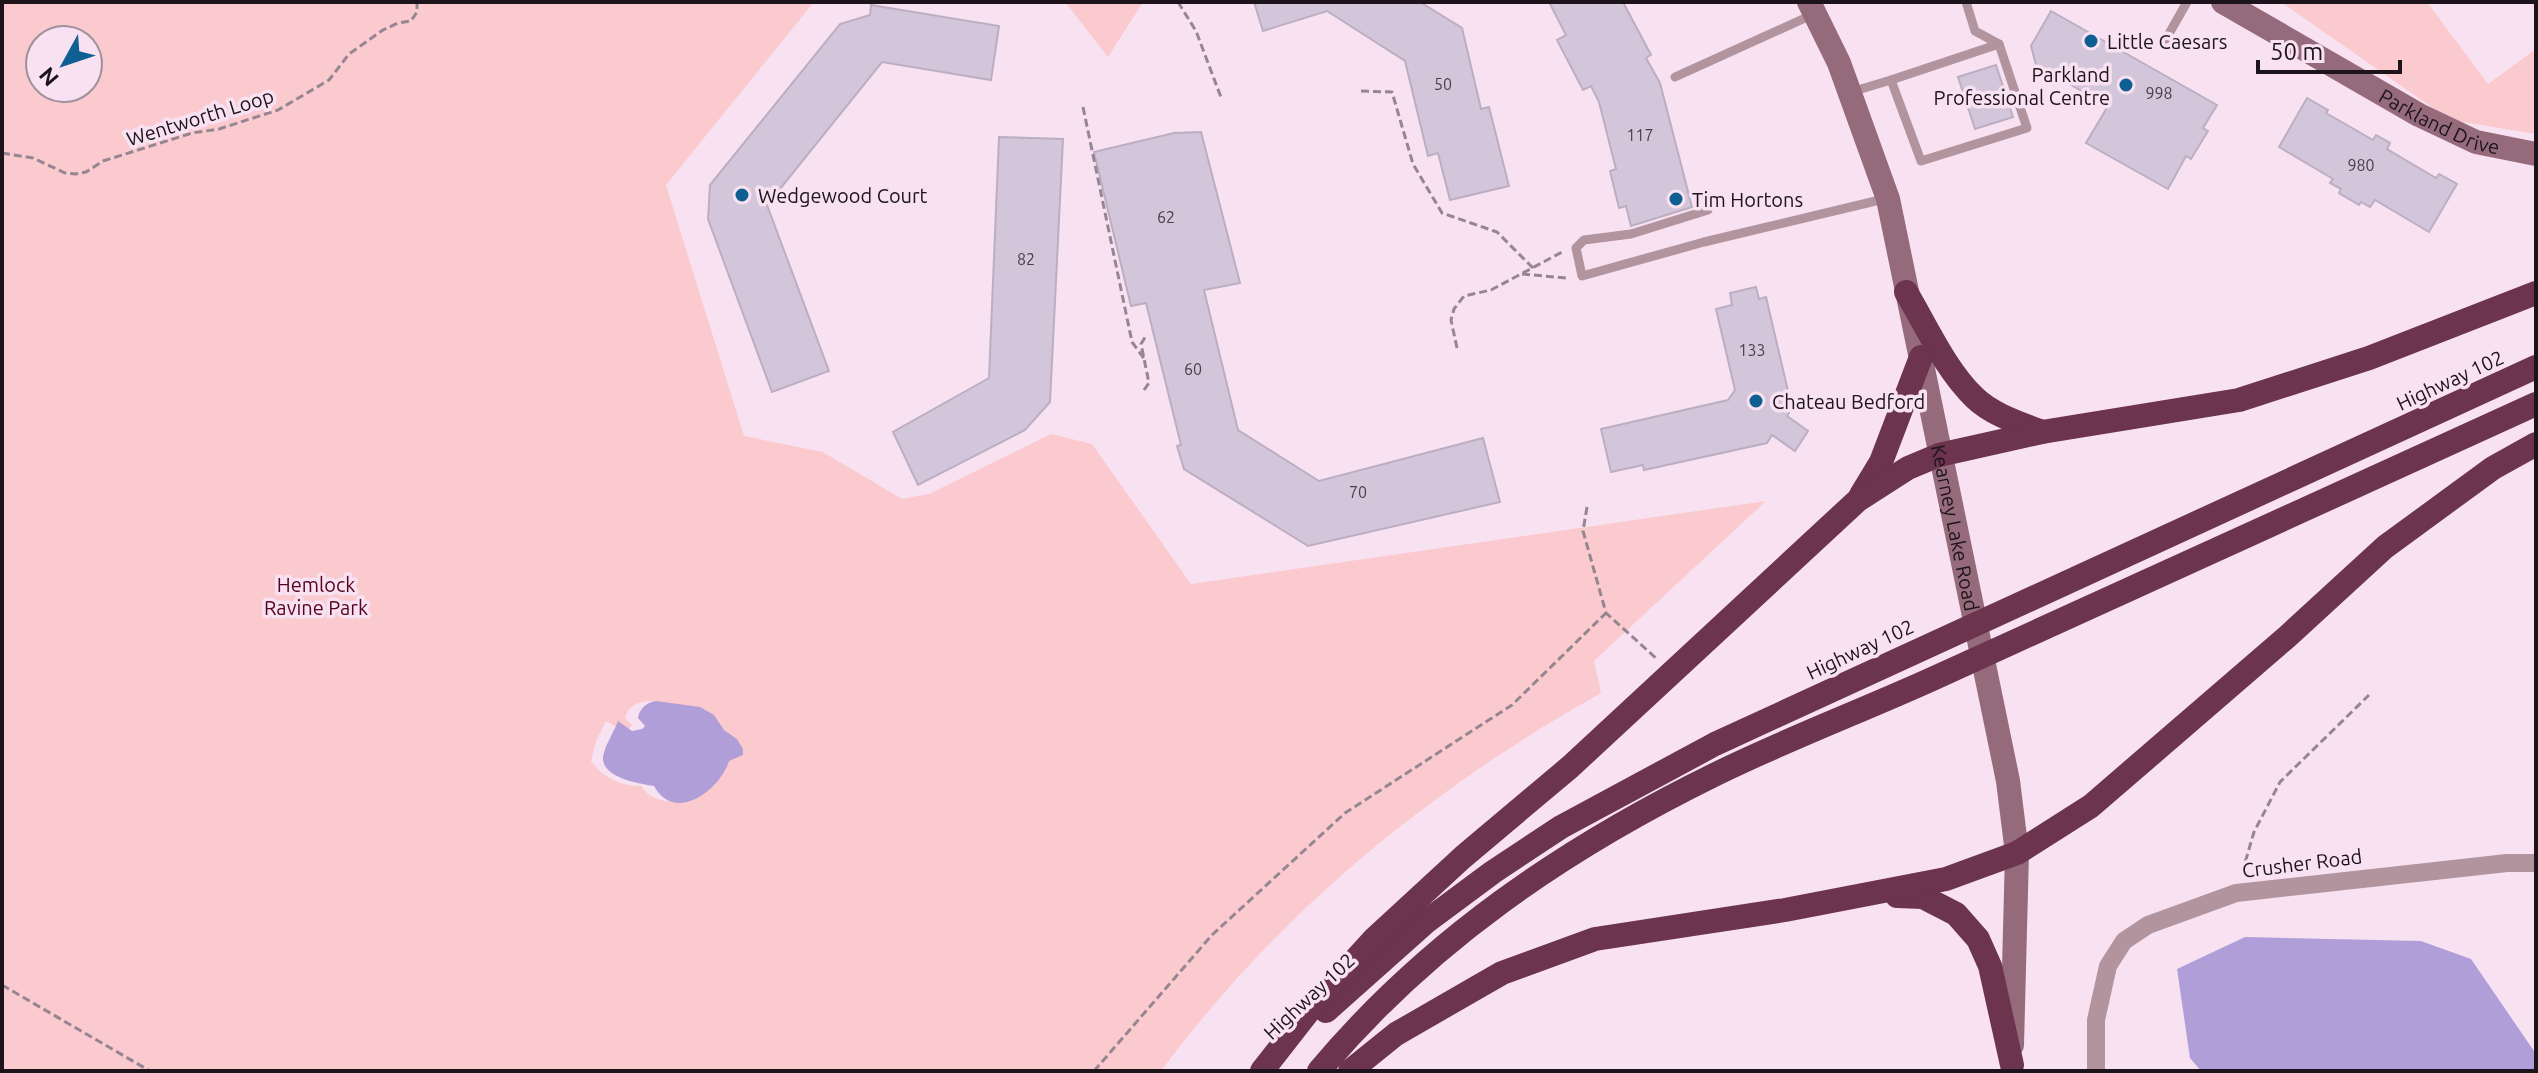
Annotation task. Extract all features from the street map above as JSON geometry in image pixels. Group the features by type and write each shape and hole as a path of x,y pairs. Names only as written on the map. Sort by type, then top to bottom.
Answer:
{"highway":[{"path":"1906,292 1951,368 1976,399 2007,418 2042,432"},
{"path":"1263,1071 1312,1007 1374,939 1463,857 1570,767 1858,500 1908,468 1939,455 2042,432 2239,400 2369,358 2536,293"},
{"path":"1858,500 1881,462 1921,357"},
{"name":"Highway 102","path":"1263,1071 1427,921 1561,827 1715,744 2536,367"},
{"path":"1319,1071 1413,972 1513,891 1612,829 1717,774 1911,689 2536,404"},
{"path":"1350,1071 1396,1034 1502,973 1595,939 1785,910 1946,879 2017,853 2091,806 2288,636 2385,547 2493,468 2536,444"},
{"path":"1866,894 1923,897 1956,914 1978,939 1990,966 2011,1068"}],"main road":[{"name":"Parkland Drive","path":"2223,2 2419,115 2476,142 2536,154"},
{"name":"Kearney Lake Road","path":"1821,6 1888,199 2008,781 2017,853 2011,1068"}],"street":[{"name":"Crusher Road","path":"2096,1071 2096,1020 2108,966 2124,941 2148,925 2236,893 2507,863 2536,863"}],"lane":[{"path":"1891,80 1921,161 2027,128 1999,44 1975,31 1966,2"},
{"path":"2166,39 2187,2"},
{"path":"1675,77 1821,6"},
{"path":"1850,93 1999,44"},
{"path":"1708,210 1631,234 1584,240 1576,248 1582,276 1704,242 1888,199"}],"path":[{"name":"Wentworth Loop","path":"2,153 33,158 65,173 76,174 121,155 278,110 329,80 349,54 383,30 411,21 417,12 417,2"},
{"path":"1178,2 1196,31 1222,100"},
{"path":"1361,91 1392,92 1413,164 1442,213 1497,232 1533,268"},
{"path":"1083,107 1132,342 1145,360"},
{"path":"1457,348 1451,320 1454,309 1464,296 1491,290 1557,253 1576,248"},
{"path":"1522,274 1562,278 1582,276"},
{"path":"1144,390 1149,383 1141,344 1147,334"},
{"path":"1587,507 1583,531 1606,613 1671,673"},
{"path":"1094,1071 1212,935 1345,813 1512,705 1606,613"},
{"path":"2236,893 2254,832 2280,782 2369,695"},
{"path":"2,985 150,1071"}],"green space":[{"name":"Hemlock Ravine Park","path":"2,2 814,2 666,185 744,436 823,452 902,499 929,494 1051,434 1092,444 1191,584 1766,501 1594,661 1601,693 1477,770 1361,858 1255,958 1161,1071 2,1071","holes":["655,701 671,705 682,801 659,800 641,786 613,780 591,761 606,721 629,729 632,725 625,718 633,706"]},
{"path":"1065,2 1143,2 1108,57"},
{"path":"2281,2 2427,2 2488,84 2536,49 2536,134 2450,120"}],"shaded area":[{"path":"656,701 700,707 714,715 743,749 743,755 729,761 716,782 696,799 673,802 663,797 654,786 623,779 604,764 604,752 618,721 632,731 642,729 645,726 638,718 640,712 647,704"},
{"path":"2245,937 2421,941 2471,959 2536,1054 2536,1071 2201,1071 2190,1058 2177,969"}],"building":[{"path":"1254,2 1420,2 1462,28 1481,109 1489,107 1509,186 1450,200 1438,153 1428,156 1405,61 1327,11 1263,31"},
{"path":"1549,2 1623,2 1651,55 1646,58 1660,83 1692,207 1631,226 1626,206 1619,208 1610,171 1616,169 1599,102 1591,86 1583,90 1557,40 1566,35"},
{"name":"Wedgewood Court","path":"871,5 999,26 991,80 882,62 767,205 829,371 772,392 708,219 710,185 840,24 870,15"},
{"name":"Parkland Professional Centre","path":"2051,11 2217,105 2203,128 2208,131 2191,159 2186,156 2168,189 2086,143 2108,106 2036,65 2031,46"},
{"path":"1996,65 2013,117 1975,129 1958,77"},
{"path":"2307,98 2328,110 2326,113 2373,140 2376,135 2390,143 2387,149 2436,178 2439,174 2457,184 2429,232 2375,200 2370,207 2361,202 2359,205 2339,193 2341,189 2330,183 2333,179 2279,147"},
{"path":"1201,132 1240,283 1204,290 1238,430 1319,481 1483,438 1500,502 1308,546 1184,469 1177,446 1181,445 1146,303 1131,306 1094,152 1174,133"},
{"path":"999,137 1063,139 1050,402 1025,430 918,485 893,432 989,378"},
{"path":"1756,287 1759,299 1766,297 1792,408 1787,416 1808,431 1795,451 1772,435 1767,443 1644,470 1643,465 1611,472 1601,429 1728,400 1735,390 1716,309 1732,305 1730,293"}],"place":[{"name":"Little Caesars","path":"2091,41"},
{"name":"Parkland Professional Centre","path":"2126,85"},
{"name":"Wedgewood Court","path":"742,195"},
{"name":"Tim Hortons","path":"1676,199"},
{"name":"Chateau Bedford","path":"1756,401"}]}
